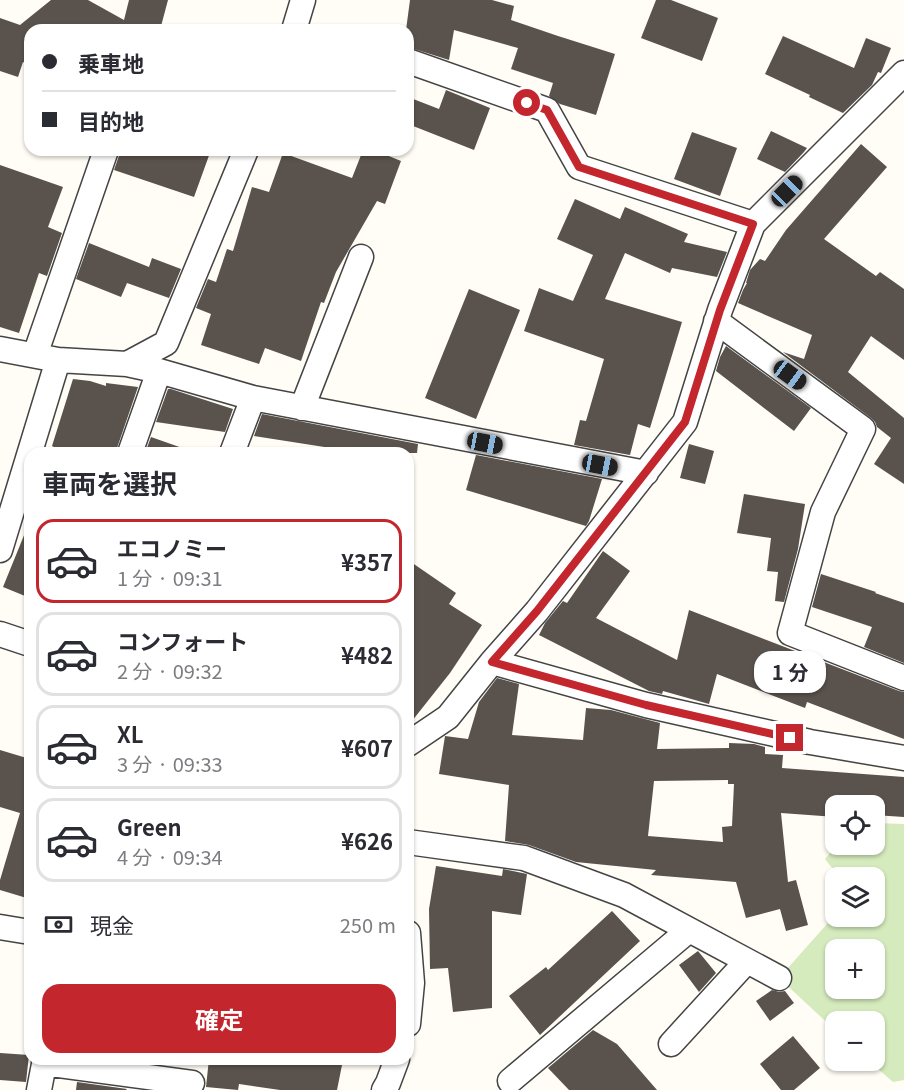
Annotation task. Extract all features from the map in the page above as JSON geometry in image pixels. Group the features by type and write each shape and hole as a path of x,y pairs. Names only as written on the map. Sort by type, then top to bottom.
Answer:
{"street":[{"path":"296,24 303,0"},
{"path":"414,63 547,110 579,167 753,224"},
{"path":"414,740 448,717 537,611 685,422 716,321 753,224 904,73"},
{"path":"25,447 47,358 104,156"},
{"path":"128,364 166,343 244,156"},
{"path":"302,408 361,257"},
{"path":"716,321 863,429 823,512 790,633 904,678"},
{"path":"0,349 47,358 128,364 159,370 253,398 646,473"},
{"path":"132,447 159,370"},
{"path":"234,447 253,398"},
{"path":"0,550 24,452"},
{"path":"0,634 24,642"},
{"path":"492,662 646,705 810,742 904,758"},
{"path":"414,843 524,858 624,895 780,978"},
{"path":"0,927 24,931"},
{"path":"510,1080 689,930"},
{"path":"671,1044 747,961"},
{"path":"39,1090 43,1065"},
{"path":"71,1065 192,1083"},
{"path":"384,1090 395,1065"}],"green space":[{"path":"885,823 904,824 904,1080 893,1082 880,1071 885,1071 885,1011 825,1011 825,1021 779,978 825,926 885,927 885,867 831,867 825,859 828,855 885,855"}],"building":[{"path":"51,0 88,0 124,20 129,0 168,0 162,24 24,24 24,62 18,77 0,71 0,18 20,25"},
{"path":"410,0 492,0 514,6 511,20 615,54 596,115 560,104 549,96 553,83 511,69 518,48 454,30 449,60 414,49 414,24 407,24"},
{"path":"656,0 671,0 718,18 702,61 641,38"},
{"path":"783,36 854,68 866,38 891,48 881,73 878,72 872,85 843,113 765,74"},
{"path":"446,90 490,108 474,150 414,126 414,99 439,109"},
{"path":"771,131 807,148 785,172 757,159"},
{"path":"692,132 737,148 720,196 674,179"},
{"path":"861,144 887,167 824,239 876,276 880,272 904,289 904,360 871,336 848,372 904,418 904,484 874,464 891,438 877,427 871,418 783,352 804,359 812,335 738,303 750,270 760,259 765,261 786,230"},
{"path":"119,156 209,156 194,197 114,170"},
{"path":"282,156 291,156 352,178 361,156 389,156 401,161 385,204 377,201 336,272 324,303 321,302 301,361 265,348 259,364 201,345 211,314 196,308 208,279 216,282 227,249 233,251 252,187 269,192"},
{"path":"0,165 63,187 48,227 62,233 47,276 39,273 19,333 0,327"},
{"path":"575,199 620,219 625,207 688,234 684,242 727,252 717,277 672,268 670,273 625,253 605,299 682,322 650,428 638,424 630,455 574,445 580,420 586,421 604,359 524,331 539,288 573,301 593,255 557,239"},
{"path":"89,243 149,267 152,258 181,269 169,298 127,283 121,297 76,279"},
{"path":"469,289 520,310 476,419 425,398"},
{"path":"726,346 811,408 794,431 716,371"},
{"path":"73,379 106,386 106,383 138,387 117,447 52,446"},
{"path":"168,389 233,409 225,432 156,422"},
{"path":"262,414 418,444 417,453 414,453 414,447 324,447 254,436"},
{"path":"151,437 179,447 147,447"},
{"path":"689,444 714,451 705,484 680,478"},
{"path":"476,455 602,479 586,526 466,490"},
{"path":"744,494 805,504 798,549 784,602 775,601 778,572 767,571 771,538 737,533"},
{"path":"24,535 24,596 3,587"},
{"path":"603,551 630,571 596,618 677,660 689,610 904,692 904,739 807,702 805,708 717,674 709,704 663,691 662,694 649,691 539,635 545,623 563,601 567,603"},
{"path":"414,564 456,593 449,604 482,625 450,673 414,718"},
{"path":"821,574 904,603 904,663 864,647 872,627 812,607"},
{"path":"497,678 519,684 512,735 583,740 586,708 611,710 660,723 657,749 729,748 729,743 754,744 765,747 765,754 783,755 782,768 904,777 904,817 885,816 885,795 825,795 825,816 781,813 788,882 796,880 808,925 786,931 780,909 746,918 736,882 651,875 656,870 576,862 529,845 505,841 509,785 439,774 445,736 468,739 479,702","holes":["728,780 728,784 734,784 732,826 722,827 723,842 648,836 654,781"]},
{"path":"0,750 24,757 24,897 0,890 0,880 20,813 0,807"},
{"path":"436,866 502,876 503,869 527,874 521,915 492,911 492,1008 453,1012 448,968 430,969 429,909"},
{"path":"612,911 640,941 540,1035 509,996 546,967 548,970"},
{"path":"698,951 716,973 699,992 679,965"},
{"path":"772,990 785,991 794,1003 770,1021 756,1001"},
{"path":"593,1030 617,1044 657,1090 569,1090 548,1068"},
{"path":"793,1036 820,1068 794,1090 781,1090 760,1064"},
{"path":"0,1053 24,1055 24,1065 28,1065 26,1082 0,1080"},
{"path":"208,1065 342,1065 337,1090 280,1090 239,1084 238,1090 206,1087"},
{"path":"77,1082 127,1089 76,1090"}],"route":[{"path":"527,103 547,110 579,167 753,224 720,310 685,422 537,611 492,662 646,705 790,738"}]}
